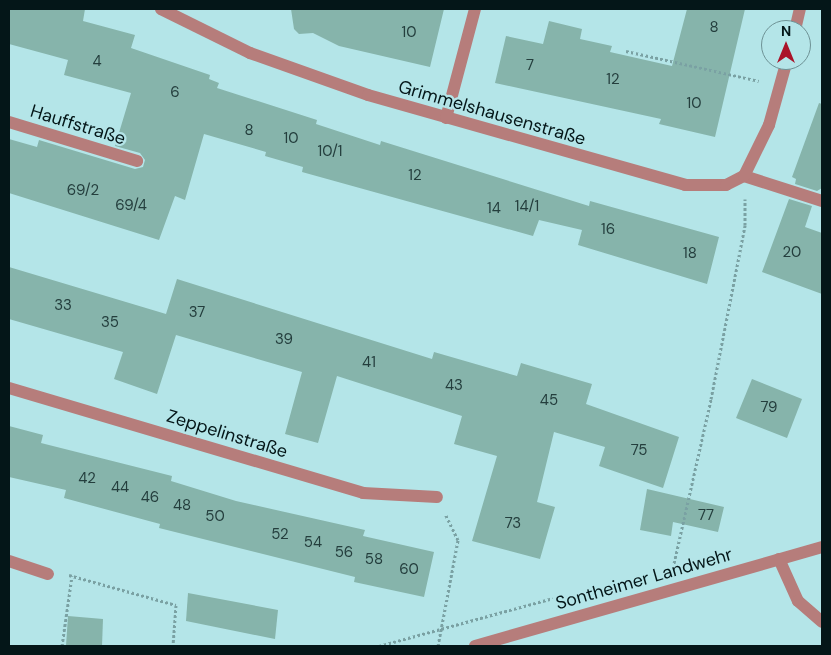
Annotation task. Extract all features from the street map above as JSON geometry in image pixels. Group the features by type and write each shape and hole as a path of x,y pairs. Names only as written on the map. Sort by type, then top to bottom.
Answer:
{"street":[{"name":"Grimmelshausenstraße","path":"161,9 250,54 300,73 446,118 685,185 726,185 744,176"},
{"path":"446,118 476,9"},
{"path":"784,70 759,151 744,176 822,201"},
{"name":"Hauffstraße","path":"9,122 137,161"},
{"name":"Zeppelinstraße","path":"9,388 363,493 437,497"},
{"name":"Sontheimer Landwehr","path":"476,646 669,589 822,547"},
{"path":"779,559 798,601 822,622"},
{"path":"9,561 48,574"}],"path":[{"path":"626,51 780,86"},
{"path":"669,589 745,225 744,176"},
{"path":"437,497 458,540 438,646"},
{"path":"48,574 72,576 176,605 173,646"},
{"path":"62,646 72,576"}],"building":[{"path":"9,9 85,9 83,21 135,35 131,48 210,75 209,79 219,83 217,88 317,120 316,124 380,145 381,141 589,206 590,201 719,237 707,284 578,245 582,230 539,220 533,236 302,172 303,167 265,156 266,152 204,134 185,200 175,196 159,240 9,193 9,139 37,147 39,140 135,169 143,167 145,160 140,153 115,146 131,93 64,75 68,60 9,44"},
{"path":"291,9 444,9 430,67 339,46 313,33 299,34 294,29"},
{"path":"687,9 745,9 715,137 659,124 661,119 495,83 506,36 543,44 549,21 582,29 580,39 612,46 610,52 672,66"},
{"path":"819,103 822,104 822,188 817,191 795,184 796,179 792,177"},
{"path":"789,199 812,206 805,227 822,233 822,294 762,272"},
{"path":"9,267 166,314 177,279 432,359 434,352 517,376 521,363 592,384 586,404 679,437 663,488 599,466 605,447 554,432 537,502 555,507 540,559 472,541 497,456 454,444 462,416 337,376 318,443 285,434 302,372 176,335 157,394 114,379 123,352 9,319"},
{"path":"752,379 802,399 787,438 736,418"},
{"path":"9,426 43,435 41,443 172,476 171,481 236,501 365,530 363,536 434,552 424,597 354,582 355,577 159,528 160,524 64,498 66,490 9,477"},
{"path":"647,489 724,507 718,532 673,522 671,536 640,530"},
{"path":"188,593 278,610 275,639 186,621"},
{"path":"68,616 103,619 102,646 66,646"}]}
